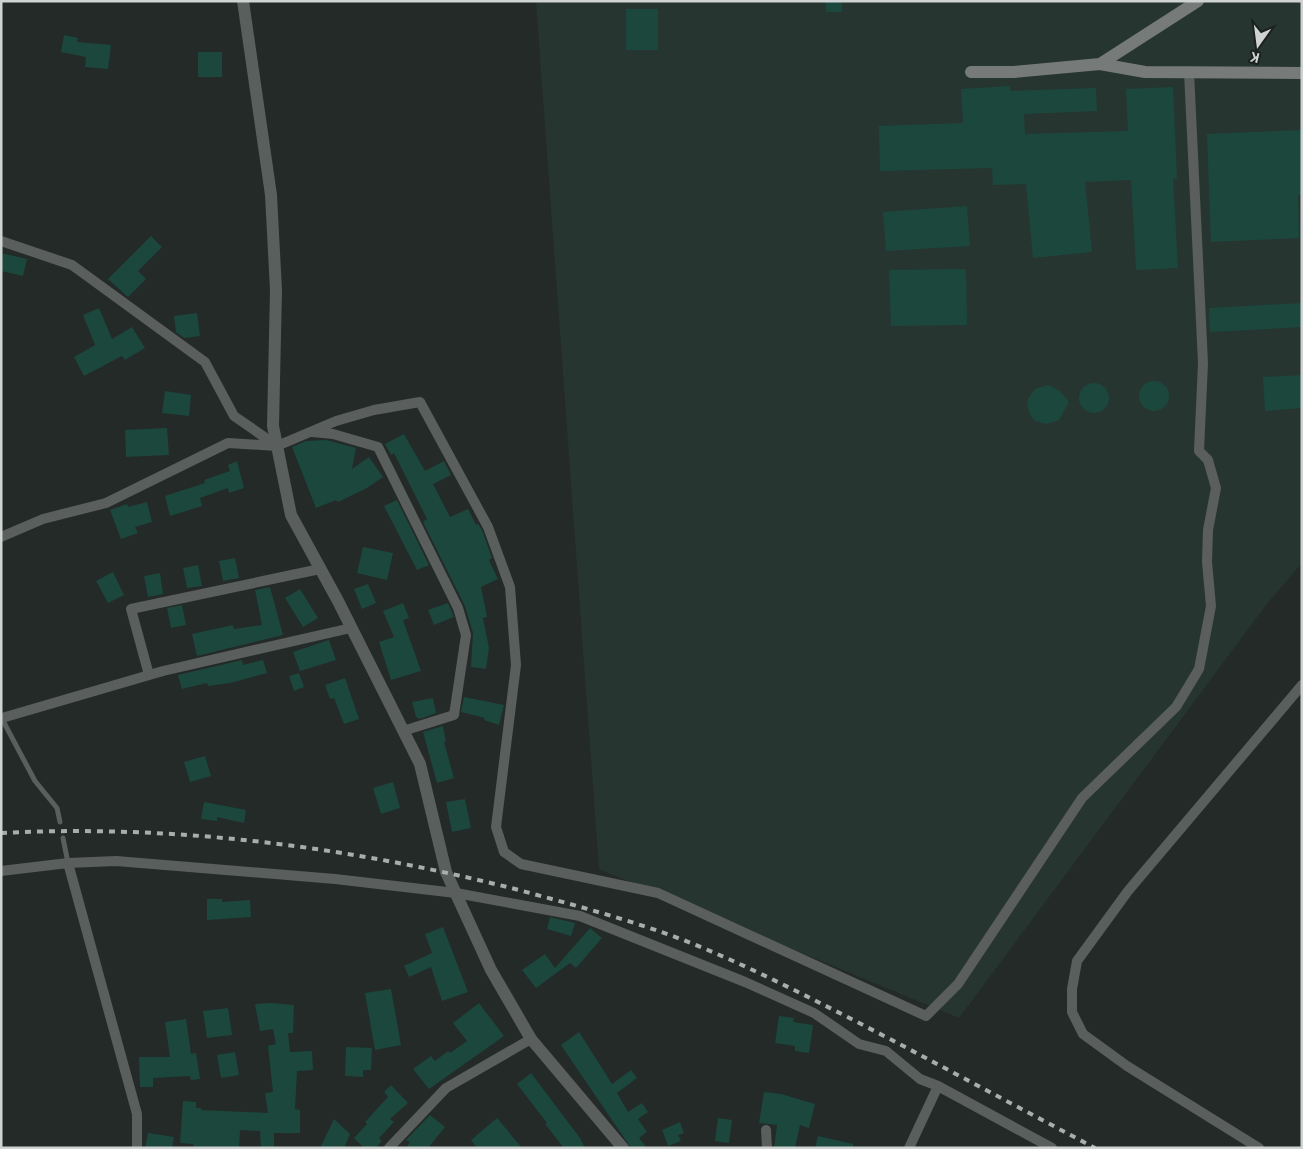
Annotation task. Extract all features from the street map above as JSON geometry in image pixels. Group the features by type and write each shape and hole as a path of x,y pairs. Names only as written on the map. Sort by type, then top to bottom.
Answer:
{"main road":[{"path":"1100,64 1198,1"},
{"path":"971,72 1014,72 1100,64 1145,72 1302,72"}],"street":[{"path":"243,1 271,195 276,290 273,426 291,515 420,764 446,872 491,970 531,1039 622,1148"},
{"path":"1,537 43,519 106,503 228,443 277,446 336,421 374,410 420,402 488,527 510,588 516,665 496,827 504,852 521,864 658,893 926,1016 958,984 1082,798 1176,708 1199,669 1211,606 1207,546 1216,488 1208,460 1199,451 1203,363 1189,72"},
{"path":"1,241 72,265 205,362 234,416 277,446"},
{"path":"311,432 333,434 378,448 458,608 466,635 454,715 403,731"},
{"path":"149,675 131,609 320,569"},
{"path":"2,717 149,675 351,628"},
{"path":"1259,1148 1127,1066 1083,1034 1072,1012 1072,990 1077,961 1128,891 1302,685"},
{"path":"1,872 68,863 116,861 335,879 456,893 580,916 745,982 814,1013 859,1044 886,1051 920,1079 938,1086 1052,1148"},
{"path":"68,863 137,1114 137,1148"},
{"path":"389,1148 446,1088 531,1039"},
{"path":"909,1148 938,1086"},
{"path":"766,1130 767,1148"}],"lane":[{"path":"2,717 35,781 57,808 60,822"},
{"path":"63,838 68,863"}],"shaded area":[{"path":"536,1 1302,1 1302,563 1266,605 959,1018 599,869"}],"building":[{"path":"826,1 842,1 842,12 826,12"},
{"path":"626,9 658,9 658,50 626,50"},
{"path":"64,35 78,38 77,42 111,45 108,69 85,67 86,57 61,52"},
{"path":"198,52 222,52 222,77 198,77"},
{"path":"1010,86 1010,91 1096,88 1097,111 1024,114 1025,134 1128,131 1126,89 1173,87 1177,179 1173,179 1178,268 1136,270 1131,180 1085,182 1092,252 1033,258 1026,184 993,185 992,168 880,171 879,126 963,123 961,89"},
{"path":"1302,130 1302,195 1298,195 1299,238 1211,242 1207,134"},
{"path":"967,206 970,246 886,251 883,212"},
{"path":"151,236 162,247 138,271 146,279 128,297 108,279"},
{"path":"1,253 27,259 23,276 1,271"},
{"path":"966,269 967,325 891,326 889,270"},
{"path":"1302,303 1302,327 1210,332 1209,308"},
{"path":"99,308 112,339 132,327 145,348 125,360 122,356 84,376 74,357 95,345 83,315"},
{"path":"197,313 200,336 184,338 176,332 174,316"},
{"path":"1302,375 1302,408 1265,411 1263,377"},
{"path":"1154,381 1160,382 1168,390 1168,402 1160,410 1154,411 1148,410 1140,402 1139,396 1140,390 1148,382"},
{"path":"1094,383 1104,388 1109,398 1104,408 1094,413 1084,408 1079,398 1084,388"},
{"path":"1048,385 1060,391 1069,402 1059,420 1047,424 1035,421 1027,405 1028,399 1035,389"},
{"path":"165,391 191,395 189,416 162,413"},
{"path":"167,428 169,455 126,457 125,430"},
{"path":"404,434 425,471 444,461 451,475 433,484 450,517 468,509 476,525 478,524 482,530 492,558 489,560 498,579 481,587 487,617 483,618 489,648 486,669 471,667 473,633 465,606 423,522 427,519 394,453 391,455 385,444"},
{"path":"326,440 356,448 352,469 369,457 383,477 367,488 338,502 336,500 316,508 292,447 306,441"},
{"path":"237,461 244,488 229,493 228,488 200,498 202,506 170,516 165,496 205,483 204,480 230,471 228,465"},
{"path":"397,500 429,565 417,570 384,506"},
{"path":"147,502 152,522 135,527 138,533 121,539 110,510 127,504 128,507"},
{"path":"363,547 393,553 387,580 357,573"},
{"path":"235,558 239,578 223,581 219,561"},
{"path":"198,565 202,586 187,588 183,568"},
{"path":"113,572 124,595 108,603 96,581"},
{"path":"160,573 163,594 148,597 144,576"},
{"path":"368,584 376,603 362,609 354,589"},
{"path":"270,587 283,635 197,656 192,634 233,625 234,629 262,625 255,590"},
{"path":"300,589 318,618 303,627 285,598"},
{"path":"403,603 409,618 403,620 421,671 391,680 379,642 394,637 383,611"},
{"path":"448,603 454,617 434,625 428,610"},
{"path":"182,605 186,625 171,628 167,608"},
{"path":"329,640 336,660 300,671 293,652"},
{"path":"242,660 243,665 263,660 267,673 230,683 208,686 207,683 182,689 178,675"},
{"path":"299,673 304,687 294,691 289,676"},
{"path":"345,678 359,719 344,724 334,698 330,699 325,685"},
{"path":"464,697 504,705 499,725 484,720 485,718 461,712"},
{"path":"433,698 436,713 420,719 416,717 412,702"},
{"path":"443,726 446,742 444,742 454,778 437,783 423,732"},
{"path":"205,756 211,776 190,782 184,762"},
{"path":"393,782 400,808 381,814 373,788"},
{"path":"465,799 471,828 452,832 446,802"},
{"path":"204,802 246,810 244,823 217,817 217,821 201,819"},
{"path":"207,899 222,899 222,902 250,900 251,917 207,920"},
{"path":"550,917 575,923 571,936 547,929"},
{"path":"443,927 468,992 442,1001 431,967 409,977 404,966 432,953 425,934"},
{"path":"590,928 602,938 576,968 570,963 536,988 522,970 545,954 555,968"},
{"path":"391,989 401,1045 375,1050 365,993"},
{"path":"479,1003 504,1036 429,1089 413,1069 431,1056 435,1061 448,1051 450,1053 467,1041 453,1023"},
{"path":"255,1004 294,1005 293,1033 288,1033 290,1052 312,1051 313,1070 297,1071 295,1109 300,1110 300,1133 274,1133 274,1148 261,1148 260,1131 240,1130 239,1148 198,1148 194,1147 193,1144 180,1143 183,1101 196,1102 196,1108 201,1108 201,1110 268,1113 265,1093 273,1092 268,1046 276,1044 273,1029 260,1031"},
{"path":"228,1008 232,1035 207,1038 203,1011"},
{"path":"779,1016 794,1018 793,1022 813,1025 809,1053 795,1051 795,1046 775,1043"},
{"path":"186,1019 191,1054 196,1053 200,1079 191,1080 190,1076 153,1078 153,1087 140,1087 139,1057 170,1057 165,1022"},
{"path":"579,1032 612,1084 631,1070 637,1078 617,1093 628,1112 642,1103 648,1112 638,1119 647,1132 639,1138 647,1148 631,1148 561,1045"},
{"path":"346,1047 372,1048 371,1070 363,1070 363,1077 345,1076"},
{"path":"235,1052 239,1075 221,1078 217,1055"},
{"path":"531,1073 580,1138 585,1148 564,1148 545,1124 547,1123 517,1084"},
{"path":"391,1085 408,1103 390,1119 394,1122 379,1138 382,1141 375,1148 364,1148 354,1138 367,1124 365,1122 388,1097 384,1092"},
{"path":"764,1092 781,1094 815,1104 809,1128 800,1125 795,1148 774,1148 777,1125 759,1123"},
{"path":"430,1115 445,1127 428,1148 406,1148 410,1142 406,1140"},
{"path":"497,1118 522,1148 477,1148 471,1140"},
{"path":"718,1118 732,1120 729,1143 715,1141"},
{"path":"334,1119 350,1134 344,1148 320,1148"},
{"path":"680,1122 684,1133 678,1135 681,1141 668,1146 662,1130"},
{"path":"148,1133 174,1137 172,1148 145,1148"},
{"path":"818,1136 853,1144 853,1148 815,1148"}],"railway":[{"path":"1,833 66,831 132,832 262,842 392,862 456,875 584,908 670,935 767,977 890,1039 1095,1148"}]}
